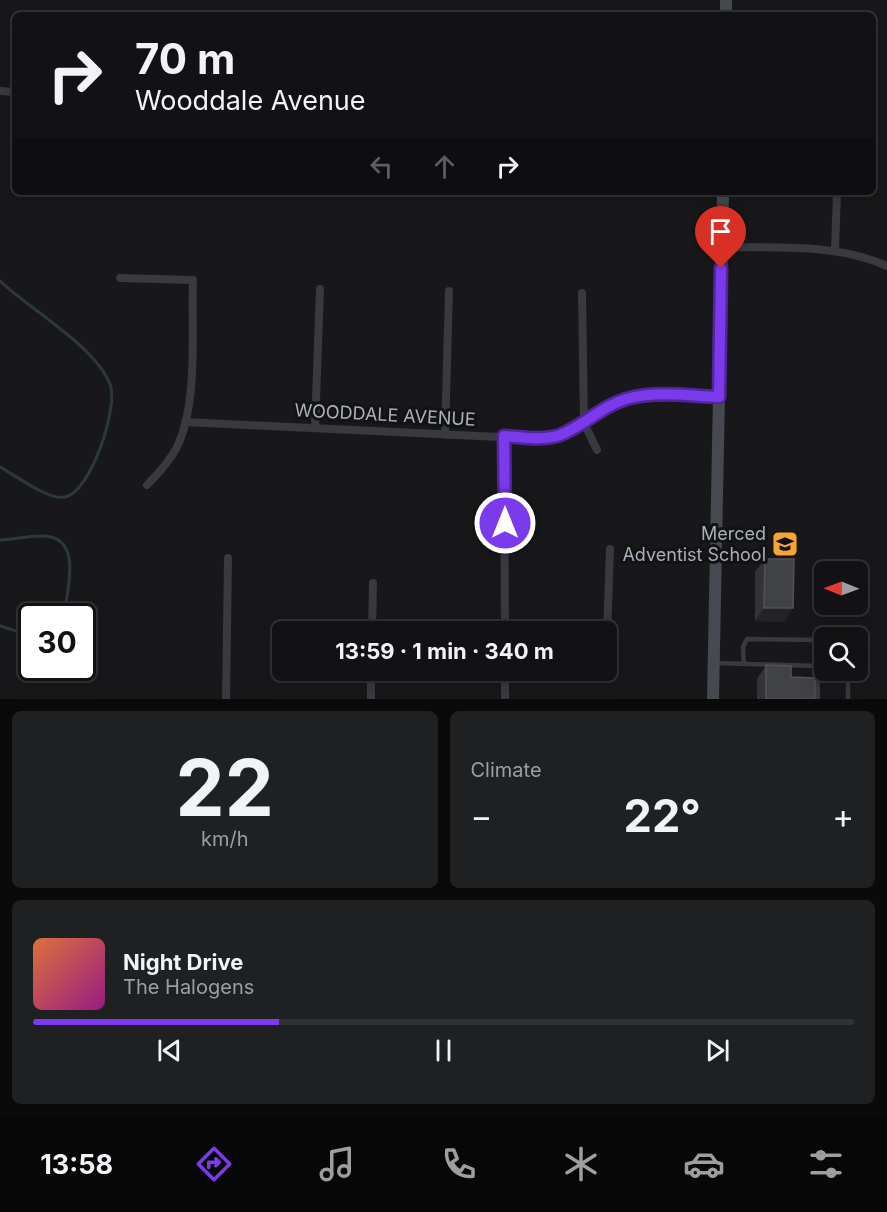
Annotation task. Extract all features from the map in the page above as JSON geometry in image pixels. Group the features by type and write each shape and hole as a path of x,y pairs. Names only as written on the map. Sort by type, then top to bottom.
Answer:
{"main road":[{"path":"713,699 723,195"}],"street":[{"path":"835,250 837,195"},
{"path":"721,247 835,250 859,255 887,266"},
{"path":"120,278 193,280 190,389 185,422 177,447 164,468 147,485"},
{"path":"315,428 320,289"},
{"path":"445,435 449,291"},
{"path":"582,293 584,423 597,450"},
{"name":"WOODDALE AVENUE","path":"185,422 542,439 559,435 584,423 611,405 630,398 662,395 719,397"},
{"path":"504,436 505,621"},
{"path":"607,621 610,549"},
{"path":"226,699 228,558"},
{"path":"372,621 373,583"},
{"path":"371,681 371,699"},
{"path":"505,681 505,699"}],"lane":[{"path":"744,664 744,642 747,639 814,640"},
{"path":"713,663 814,666"},
{"path":"817,681 818,699"},
{"path":"848,681 848,699"}],"building":[{"path":"765,559 794,559 793,608 764,608"},
{"path":"766,665 791,666 791,677 814,678 815,699 766,699"}],"waterway":[{"path":"0,281 60,328 90,355 110,384 112,395 107,428 101,447 93,465 75,492 65,497 50,495 0,467"},
{"path":"0,540 42,536 55,538 64,545 70,566 66,603"},
{"path":"0,626 18,632"}],"place":[{"name":"Merced Adventist School","path":"785,544"}],"route":[{"path":"505,523 504,436 542,439 559,435 584,423 611,405 630,398 662,395 719,397 721,268"}]}
